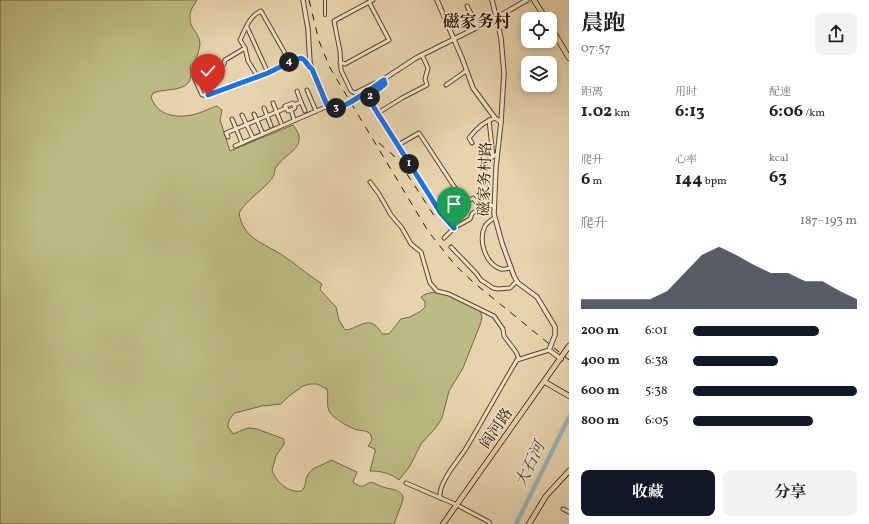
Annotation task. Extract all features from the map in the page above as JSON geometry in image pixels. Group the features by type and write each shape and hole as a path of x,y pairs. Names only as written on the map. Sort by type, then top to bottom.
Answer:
{"main road":[{"path":"534,0 542,12"},
{"path":"557,38 569,58"},
{"name":"阎河路","path":"443,524 569,346"},
{"path":"544,382 569,396"},
{"path":"529,524 546,496 569,471"}],"street":[{"path":"303,0 308,29 308,46 312,69 328,106"},
{"path":"325,0 325,15"},
{"path":"373,0 334,20 340,51 341,70 352,91 354,93 375,83 378,84"},
{"path":"437,0 473,88 495,118 501,122"},
{"name":"磁家务村路","path":"492,0 501,38 504,73 501,122 497,154 494,218 517,281 537,297 555,327 555,335 549,350"},
{"path":"235,146 328,106 338,108 346,104 384,80 402,66 496,18 527,0"},
{"path":"340,62 345,64 389,40 368,2"},
{"path":"467,6 478,27"},
{"path":"258,77 248,61 245,48 240,40 255,14 261,11 290,62"},
{"path":"247,27 268,73"},
{"path":"245,48 225,60 224,64 194,76 202,95 208,95 258,77 301,58 305,59 309,68 312,69"},
{"path":"378,113 427,85 425,79 428,68 422,55"},
{"path":"446,85 466,71"},
{"path":"384,80 385,84 368,98 440,212 454,228"},
{"path":"307,90 316,111"},
{"path":"297,91 305,111"},
{"path":"228,137 226,134 236,129 277,113 286,108 285,106 302,102"},
{"path":"272,103 281,123"},
{"path":"291,110 295,108 294,105"},
{"path":"264,108 271,126"},
{"path":"286,108 288,111 291,110"},
{"path":"291,110 294,120"},
{"path":"242,114 253,138"},
{"path":"254,114 262,134"},
{"path":"472,143 469,138 475,130 489,120 495,118"},
{"path":"232,119 242,143"},
{"path":"489,120 493,157"},
{"path":"398,145 419,133 465,203 473,198 477,203 494,206"},
{"path":"485,204 485,164 497,154"},
{"path":"370,182 391,215 402,228 411,244 421,252 430,284 438,291 448,294 494,316 503,329 504,336 516,352 519,359"},
{"path":"444,238 454,228 470,219 472,214 485,204"},
{"path":"494,218 486,224 483,231 483,246 487,260 502,269 511,268"},
{"path":"451,247 481,280 493,288 510,288 517,281"},
{"path":"440,498 439,493 444,481 465,450 517,360 549,350 561,359"},
{"path":"406,483 456,505 489,522 490,524"},
{"path":"563,509 569,512"}],"shaded area":[{"path":"0,0 197,0 191,11 190,18 192,27 199,37 200,47 195,61 190,66 191,75 189,81 186,85 180,88 153,93 151,97 154,104 165,113 178,116 192,115 217,106 222,110 220,120 230,151 293,125 298,132 299,138 296,148 276,167 274,175 270,180 239,213 241,222 250,235 287,258 322,284 320,289 321,291 336,307 339,320 345,330 368,323 377,327 382,334 389,334 401,319 410,317 425,307 425,302 421,297 427,294 435,293 451,296 480,311 482,317 480,325 463,368 449,391 442,418 421,444 410,466 399,480 385,473 370,471 375,452 375,449 368,446 372,440 371,435 366,431 357,430 350,427 333,416 328,408 327,389 317,384 303,386 281,404 262,406 235,413 229,421 228,427 233,434 248,428 257,429 284,439 284,444 276,456 272,470 276,479 287,488 302,491 309,473 315,468 331,460 357,472 353,482 358,486 364,486 371,482 399,492 403,496 403,500 394,524 0,524"}],"waterway":[{"name":"大石河","path":"516,524 569,417"}],"railway":[{"path":"309,0 319,41 330,68 428,231 455,265 473,282 569,360"},
{"path":"379,143 393,155 403,168 437,220"}],"district":[{"name":"磁家务村","path":"477,22"}],"route":[{"path":"208,95 268,73 301,58 305,59 309,68 312,69 327,105 332,108 338,108 346,104 384,80 385,84 368,98 440,212 454,228"}]}
